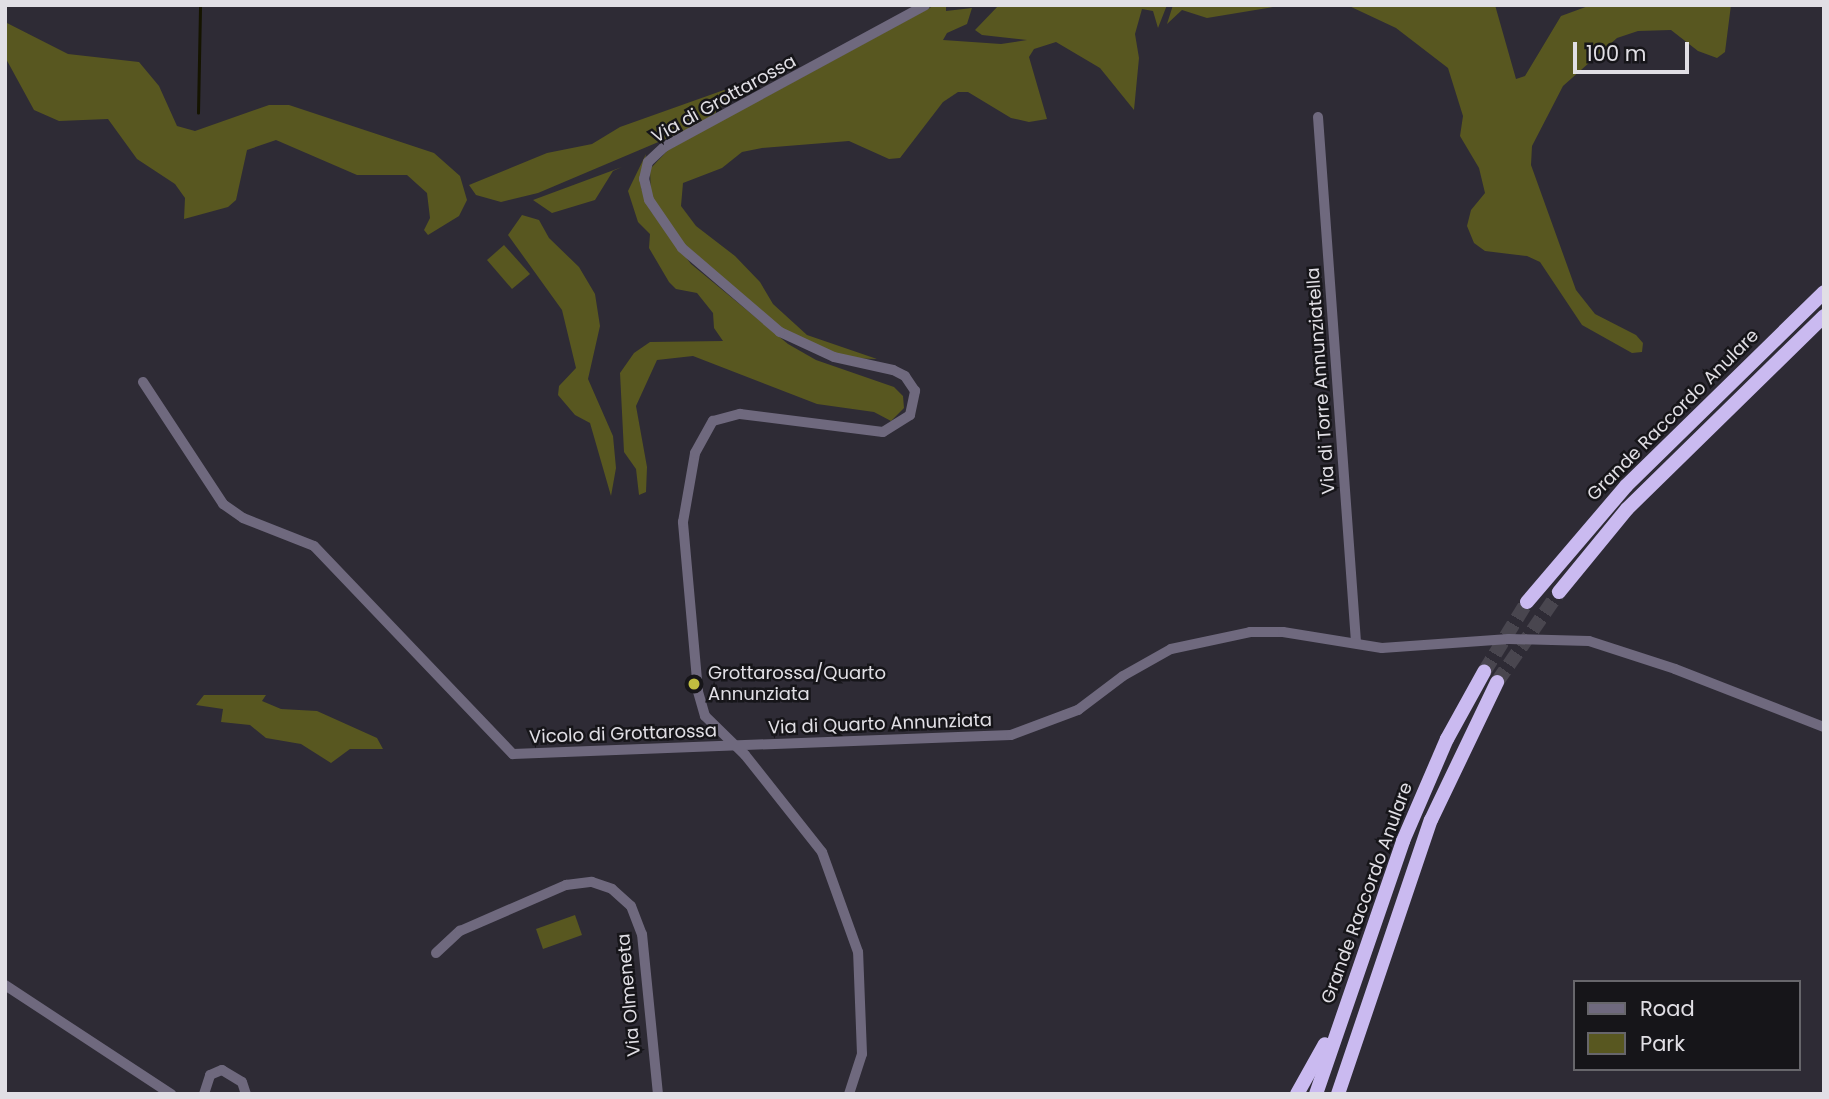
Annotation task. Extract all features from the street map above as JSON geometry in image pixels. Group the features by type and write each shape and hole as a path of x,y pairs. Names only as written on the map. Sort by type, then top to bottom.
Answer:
{"highway":[{"name":"Grande Raccordo Anulare","path":"1527,602 1626,486 1824,292"},
{"name":"Grande Raccordo Anulare","path":"1559,592 1627,509 1824,316"},
{"name":"Grande Raccordo Anulare","path":"1316,1094 1403,841 1447,739 1484,672"},
{"name":"Grande Raccordo Anulare","path":"1338,1093 1431,820 1497,682"},
{"path":"1297,1094 1353,986"}],"street":[{"name":"Via di Grottarossa","path":"849,1094 862,1054 862,989 858,952 843,901 815,841 734,745 705,716 698,691 683,522 699,440 713,421 740,414 883,432 910,415 915,391 905,376 893,370 834,357 780,332 669,233 644,187 645,170 664,147 925,5"},
{"name":"Via di Torre Annunziatella","path":"1318,117 1356,642"},
{"name":"Vicolo di Grottarossa","path":"143,382 223,504 243,518 314,546 513,754 679,751 734,745"},
{"name":"Via di Quarto Annunziata","path":"734,745 1012,735 1078,710 1145,662 1194,642 1250,632 1356,642 1382,648 1509,639 1589,641 1687,673 1824,727"},
{"name":"Via Olmeneta","path":"436,953 460,931 566,885 593,882 612,889 631,906 642,934 657,1094"},
{"path":"5,985 171,1094"},
{"path":"204,1094 210,1075 222,1070 242,1082 246,1094"}],"green space":[{"path":"935,5 946,5 946,11 972,8 967,24 947,33 943,40 1001,44 1027,40 982,35 975,30 999,5 1167,5 1158,28 1153,11 1142,9 1135,34 1139,58 1134,110 1100,68 1056,42 1034,49 1029,57 1047,119 1029,122 1011,118 968,92 958,92 943,102 900,158 889,159 849,141 762,148 742,152 722,168 683,183 681,206 696,226 735,256 760,282 773,304 807,335 877,359 846,358 785,332 665,227 651,199 650,169 668,150"},
{"path":"1173,5 1285,5 1207,18 1182,10 1167,24"},
{"path":"1347,5 1495,5 1516,79 1525,76 1561,16 1591,5 1731,5 1725,52 1717,58 1698,51 1671,30 1638,31 1617,38 1563,86 1532,146 1531,165 1576,290 1595,314 1636,335 1643,343 1642,352 1632,353 1582,325 1540,262 1527,256 1485,251 1474,243 1467,226 1471,210 1485,193 1479,168 1460,136 1463,116 1448,68 1396,28"},
{"path":"5,22 68,54 139,62 159,86 177,126 195,131 269,105 289,105 434,153 460,176 467,200 459,216 428,235 424,230 430,218 427,193 407,175 357,175 276,140 247,150 236,200 228,207 184,219 185,198 175,184 137,159 108,119 59,121 34,110 5,57"},
{"path":"724,90 733,94 708,121 538,193 501,202 476,195 469,185 547,153 592,144 620,127"},
{"path":"646,154 641,188 650,210 691,264 788,344 816,360 894,387 903,396 904,408 891,421 874,412 817,404 693,356 657,360 636,406 647,467 646,492 639,495 636,469 624,452 620,373 634,353 650,342 723,341 714,328 713,313 697,293 676,289 669,282 649,248 650,234 638,222 628,191"},
{"path":"622,167 613,171 595,200 552,213 533,200"},
{"path":"522,215 539,220 549,238 579,267 595,294 600,326 588,379 613,436 616,468 611,496 590,423 575,415 558,395 559,386 576,368 562,310 508,235"},
{"path":"504,245 530,274 512,289 487,260"},
{"path":"204,695 266,695 262,701 281,709 317,711 377,738 383,749 350,749 331,763 301,744 266,738 250,725 221,722 223,709 196,705"},
{"path":"575,915 582,935 543,949 536,929"}],"waterway":[{"path":"198,113 200,5"}],"tunnel":[{"path":"1497,682 1559,592"},
{"path":"1484,672 1527,602"}],"place":[{"name":"Grottarossa/Quarto Annunziata","path":"694,684"}]}
